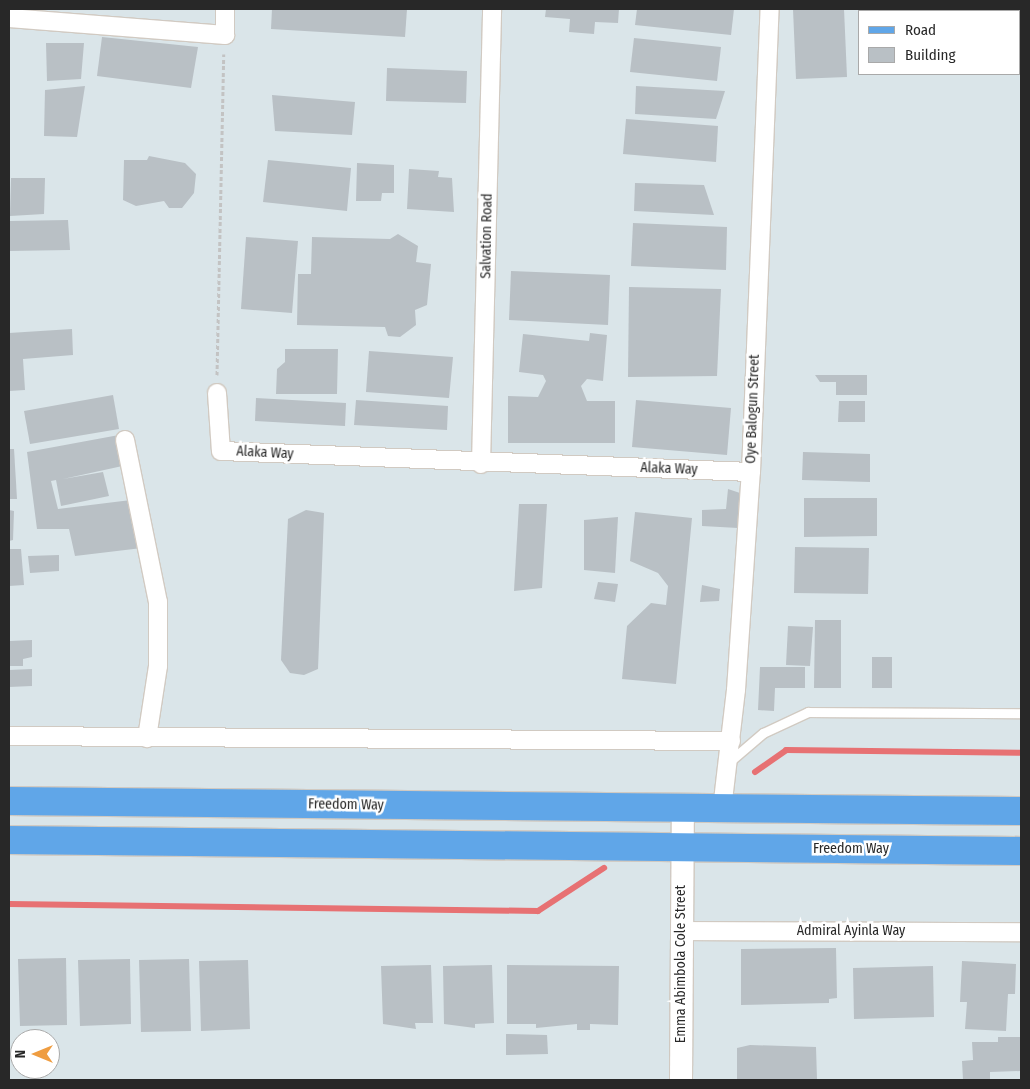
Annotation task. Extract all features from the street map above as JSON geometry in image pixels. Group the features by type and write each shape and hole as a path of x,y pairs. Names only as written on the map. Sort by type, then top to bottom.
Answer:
{"main road":[{"name":"Freedom Way","path":"9,802 1021,811"},
{"name":"Freedom Way","path":"9,840 1021,851"}],"street":[{"path":"9,18 225,36 225,9"},
{"name":"Salvation Road","path":"481,464 492,9"},
{"name":"Oye Balogun Street","path":"722,809 730,741 751,472 770,9"},
{"name":"Alaka Way","path":"217,393 221,451 481,464 751,472"},
{"path":"125,440 158,602 158,666 147,738"},
{"path":"9,736 730,741"},
{"path":"681,848 683,808"},
{"name":"Emma Abimbola Cole Street","path":"681,848 681,1080"},
{"name":"Admiral Ayinla Way","path":"681,931 1021,932"}],"lane":[{"path":"727,764 763,733 808,712 1021,713"}],"path":[{"path":"217,393 225,36"}],"building":[{"path":"272,9 407,9 405,37 271,29"},
{"path":"546,9 619,9 618,23 595,22 594,34 569,32 570,19 545,17"},
{"path":"637,9 734,9 731,35 635,25"},
{"path":"793,9 844,9 847,77 796,79"},
{"path":"102,37 198,47 191,88 97,76"},
{"path":"634,38 721,47 717,81 630,72"},
{"path":"46,43 84,43 81,79 47,81"},
{"path":"387,68 467,71 466,103 386,101"},
{"path":"85,86 77,137 44,136 45,90"},
{"path":"636,86 725,91 716,119 635,114"},
{"path":"272,95 355,102 352,135 275,131"},
{"path":"626,119 718,126 716,162 623,154"},
{"path":"149,156 185,163 196,174 194,193 182,208 169,208 164,201 136,206 123,200 124,160 147,160"},
{"path":"268,160 351,168 347,211 263,202"},
{"path":"357,163 394,165 394,193 382,193 381,201 356,201"},
{"path":"409,169 439,171 438,177 452,178 454,212 407,209"},
{"path":"11,178 45,178 44,214 10,216"},
{"path":"635,183 704,185 714,215 634,211"},
{"path":"68,220 70,250 9,251 9,221"},
{"path":"633,223 727,227 726,270 631,266"},
{"path":"398,234 418,246 416,262 431,264 427,305 415,310 416,325 400,337 388,336 385,327 297,325 298,274 311,274 312,237 390,239"},
{"path":"246,237 298,241 292,313 241,309"},
{"path":"511,271 610,275 608,325 509,320"},
{"path":"629,287 721,289 717,376 628,377"},
{"path":"72,329 73,355 23,359 25,390 9,391 9,333"},
{"path":"590,333 607,335 603,381 587,379 581,386 587,401 615,401 615,443 508,443 508,396 538,397 546,381 543,375 519,372 523,334 589,341"},
{"path":"285,349 338,349 337,394 276,394 277,369 285,362"},
{"path":"369,351 453,357 449,398 366,392"},
{"path":"815,375 867,375 867,395 836,395 836,382 820,382"},
{"path":"113,395 119,429 30,444 24,411"},
{"path":"256,398 346,403 345,426 255,421"},
{"path":"356,400 448,406 447,430 354,425"},
{"path":"636,400 731,408 727,455 632,447"},
{"path":"839,401 865,401 865,422 838,422"},
{"path":"119,435 127,465 63,479 103,472 109,496 61,506 56,480 51,481 58,509 131,500 142,548 75,556 69,529 37,529 27,452"},
{"path":"9,449 14,449 17,499 9,499"},
{"path":"803,452 870,454 870,482 802,480"},
{"path":"728,489 740,493 738,528 702,526 702,510 726,509"},
{"path":"804,498 877,498 877,536 804,537"},
{"path":"519,504 547,504 542,588 514,591"},
{"path":"9,510 14,511 13,540 9,541"},
{"path":"306,510 324,513 318,669 304,675 290,673 281,660 288,519"},
{"path":"635,512 692,518 676,684 622,679 627,626 651,603 666,605 668,586 658,573 630,561"},
{"path":"618,517 615,573 584,570 584,520"},
{"path":"795,547 869,548 868,594 794,593"},
{"path":"9,549 21,549 24,585 9,586"},
{"path":"59,555 59,571 30,573 28,556"},
{"path":"598,582 618,584 615,602 594,599"},
{"path":"702,585 720,589 719,601 700,602"},
{"path":"815,620 841,620 841,688 814,688"},
{"path":"788,626 813,627 810,666 786,665"},
{"path":"32,640 32,657 23,659 23,666 9,666 9,641"},
{"path":"872,657 892,657 892,688 872,688"},
{"path":"760,667 805,667 805,688 775,688 774,711 758,710"},
{"path":"32,669 32,686 9,687 9,670"},
{"path":"836,948 837,998 829,999 829,1003 741,1005 741,949"},
{"path":"66,958 67,1025 20,1026 18,959"},
{"path":"130,959 131,1024 80,1026 78,960"},
{"path":"189,959 191,1031 141,1032 139,960"},
{"path":"248,960 250,1029 201,1031 199,961"},
{"path":"962,961 1016,964 1015,994 1008,994 1006,1031 965,1029 967,1002 960,1002"},
{"path":"431,965 433,1023 415,1023 416,1029 383,1024 381,966"},
{"path":"492,965 494,1023 475,1024 475,1028 444,1024 443,966"},
{"path":"507,965 619,966 618,1025 590,1024 590,1030 577,1030 577,1024 536,1028 536,1024 507,1024"},
{"path":"933,966 934,1017 854,1019 853,968"},
{"path":"506,1034 547,1035 548,1054 506,1055"},
{"path":"998,1037 1021,1037 1021,1071 990,1072 990,1080 963,1080 962,1061 973,1060 972,1042 998,1042"},
{"path":"750,1045 816,1047 817,1080 737,1080 737,1048"}],"waterway":[{"path":"755,772 786,750 1021,753"},
{"path":"9,904 538,911 604,868"}]}
